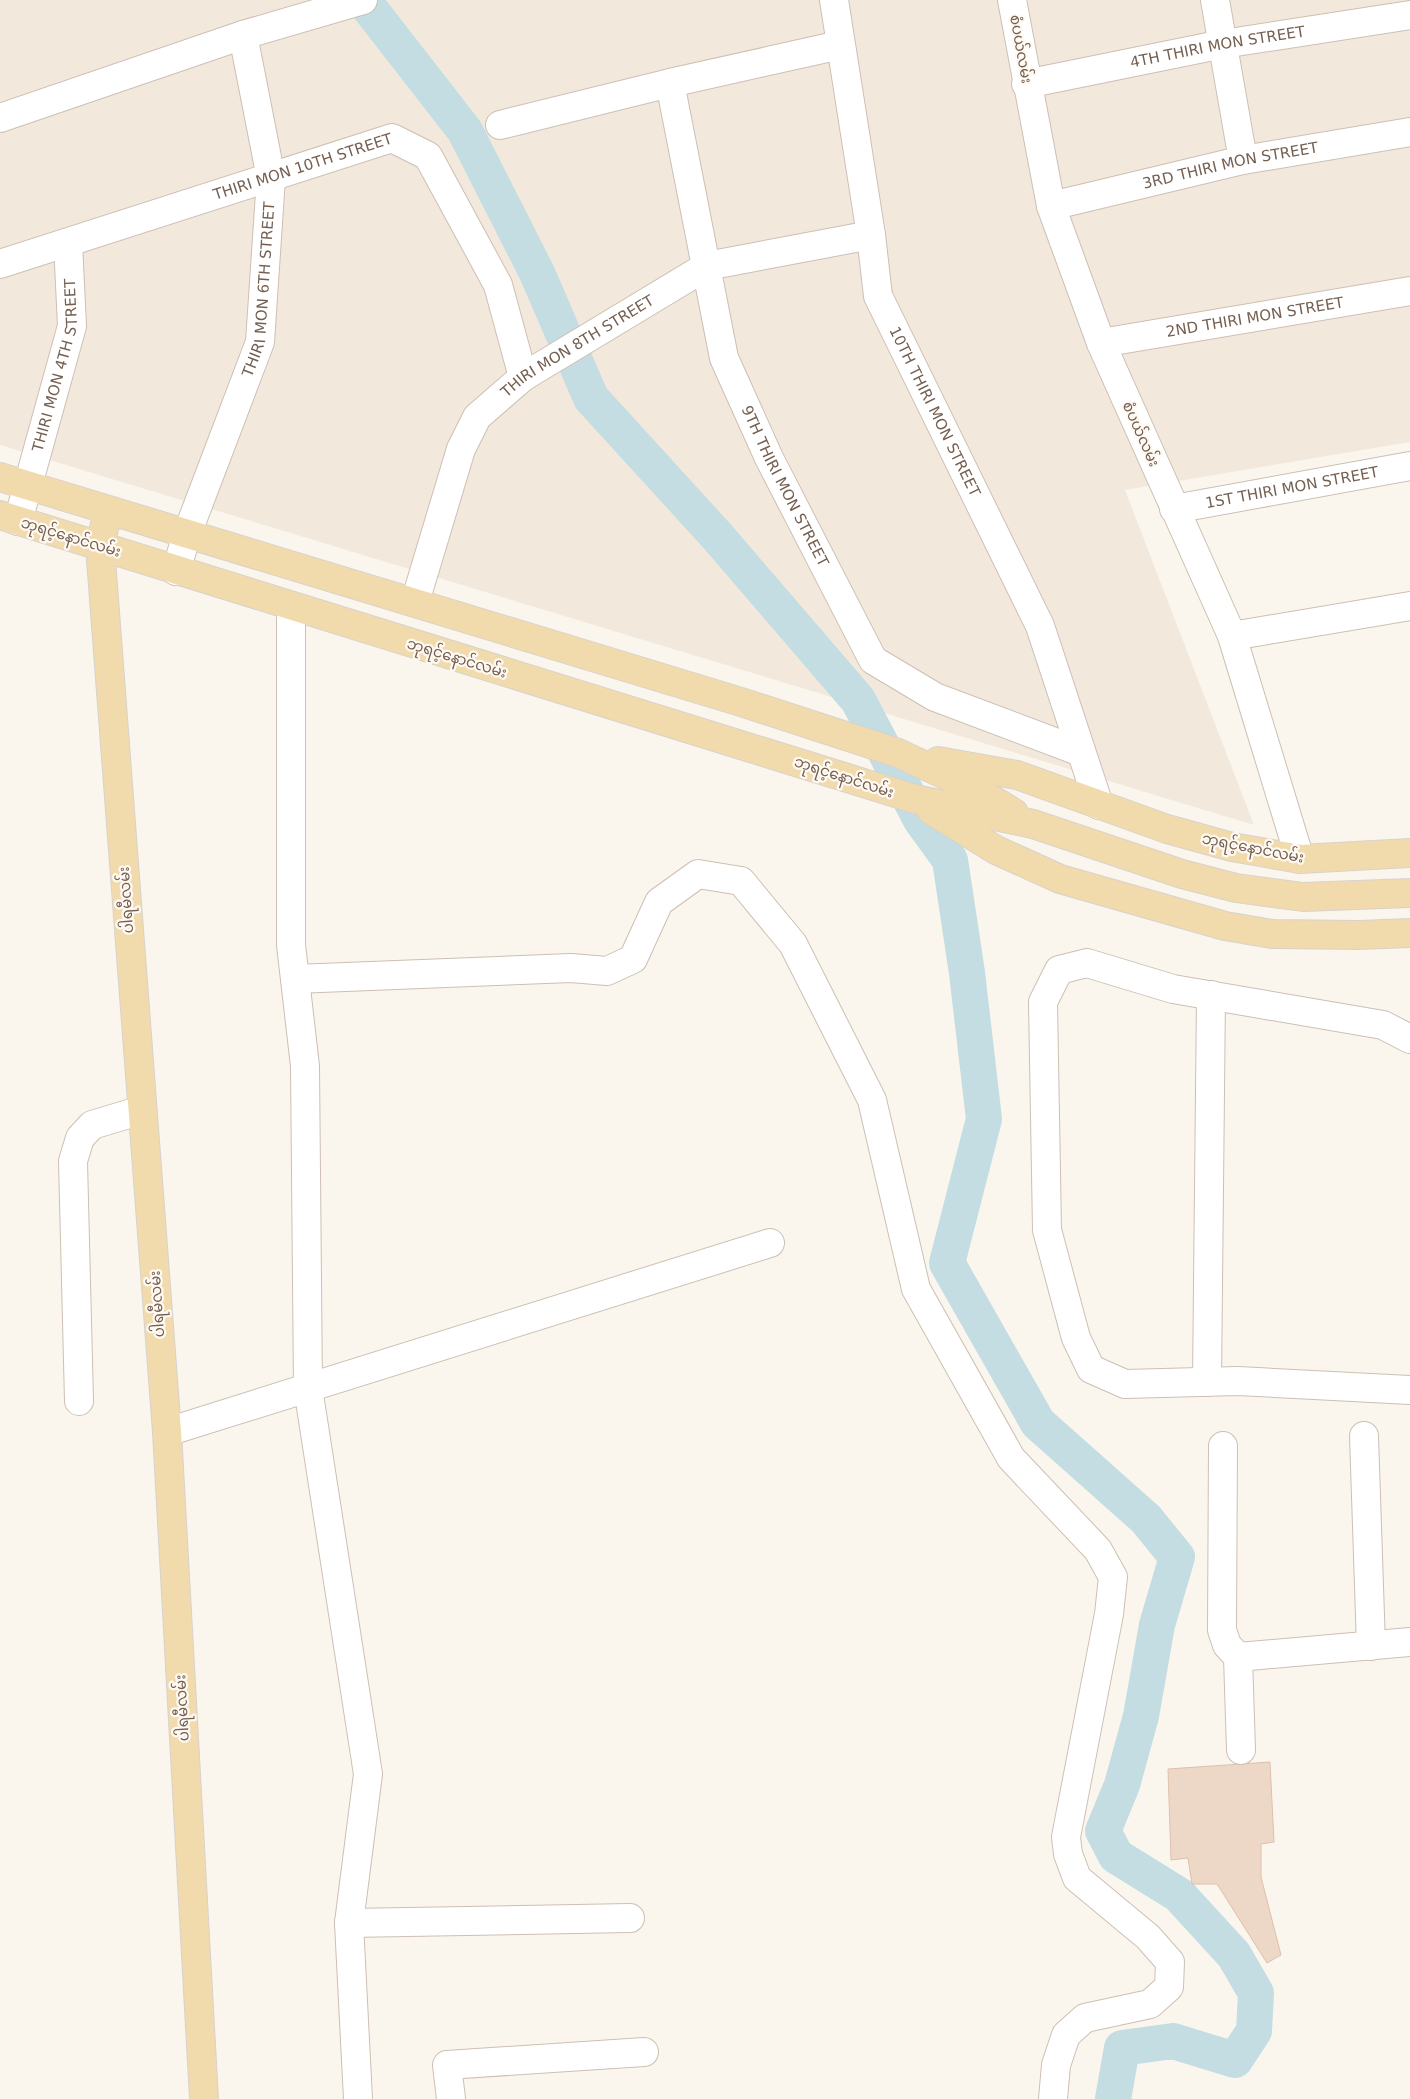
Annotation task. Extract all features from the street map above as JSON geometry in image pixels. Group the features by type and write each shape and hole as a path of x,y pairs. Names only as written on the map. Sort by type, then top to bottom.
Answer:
{"main road":[{"name":"ဘုရင့်နောင်လမ်း","path":"0,477 741,702 898,753 973,788 1032,824"},
{"name":"ပါရမီလမ်း","path":"108,511 100,546 167,1432 204,2099"},
{"name":"ဘုရင့်နောင်လမ်း","path":"9,518 915,800 1032,824 1182,874 1236,888 1303,897 1410,893"},
{"path":"281,603 284,563"},
{"name":"ဘုရင့်နောင်လမ်း","path":"898,753 1017,775 1167,829 1232,847 1300,859 1407,852"},
{"name":"ဘုရင့်နောင်လမ်း","path":"915,800 996,850 1060,879 1172,912 1225,926 1272,934 1359,935 1410,933"}],"street":[{"path":"0,118 243,35 363,0"},
{"name":"10TH THIRI MON STREET","path":"834,0 871,235 878,296 1040,626 1099,805"},
{"name":"စံပယ်လမ်း","path":"1012,0 1026,84 1051,206 1101,343 1232,636 1300,859"},
{"path":"1215,0 1243,160"},
{"name":"4TH THIRI MON STREET","path":"1026,84 1223,44 1410,15"},
{"name":"THIRI MON 6TH STREET","path":"176,571 187,534 260,342 271,178 243,35"},
{"path":"500,125 670,83 840,45"},
{"name":"9TH THIRI MON STREET","path":"670,83 724,358 769,458 874,660 935,697 1081,752"},
{"name":"3RD THIRI MON STREET","path":"1051,206 1243,160 1410,132"},
{"name":"THIRI MON 10TH STREET","path":"0,264 392,138 428,156 498,285 523,377"},
{"name":"THIRI MON 8TH STREET","path":"415,602 465,441 477,417 523,377 707,266 871,235"},
{"name":"THIRI MON 4TH STREET","path":"9,518 27,485 72,326 68,243"},
{"name":"2ND THIRI MON STREET","path":"1101,343 1410,291"},
{"name":"1ST THIRI MON STREET","path":"1174,509 1410,466"},
{"path":"281,603 291,935 304,1066 308,1388 368,1774 349,1923 358,2099"},
{"path":"1232,636 1410,606"},
{"path":"295,979 571,968 607,972 633,959 659,902 698,874 740,882 793,944 872,1100 916,1289 1011,1458 1098,1550 1113,1577 1109,1614 1066,1837 1068,1854 1077,1878 1148,1937 1170,1962 1169,1987 1150,2004 1085,2018 1066,2035 1056,2065 1053,2099"},
{"path":"1410,1039 1382,1025 1174,989 1087,963 1059,970 1043,1002 1047,1230 1076,1338 1091,1369 1125,1384 1238,1381 1410,1390"},
{"path":"1207,1382 1211,995"},
{"path":"79,1401 73,1161 80,1138 92,1126 142,1110"},
{"path":"167,1432 770,1243"},
{"path":"1364,1436 1371,1646"},
{"path":"1223,1446 1222,1630 1227,1644 1238,1657 1241,1750"},
{"path":"1238,1657 1410,1642"},
{"path":"349,1923 630,1918"},
{"path":"451,2099 447,2065 644,2052"}],"shaded area":[{"path":"0,0 1410,0 1410,442 1125,490 1254,825 0,445"}],"building":[{"path":"1270,1762 1274,1842 1261,1844 1261,1877 1281,1955 1267,1963 1217,1884 1192,1884 1188,1858 1171,1860 1168,1769"}],"waterway":[{"path":"363,0 465,131 537,273 591,398 717,536 858,700 921,820 950,860 967,973 984,1119 947,1263 1038,1423 1146,1519 1177,1557 1157,1625 1141,1716 1122,1785 1103,1831 1116,1856 1179,1895 1234,1955 1256,1993 1254,2031 1235,2060 1173,2041 1122,2048 1113,2099"}]}
